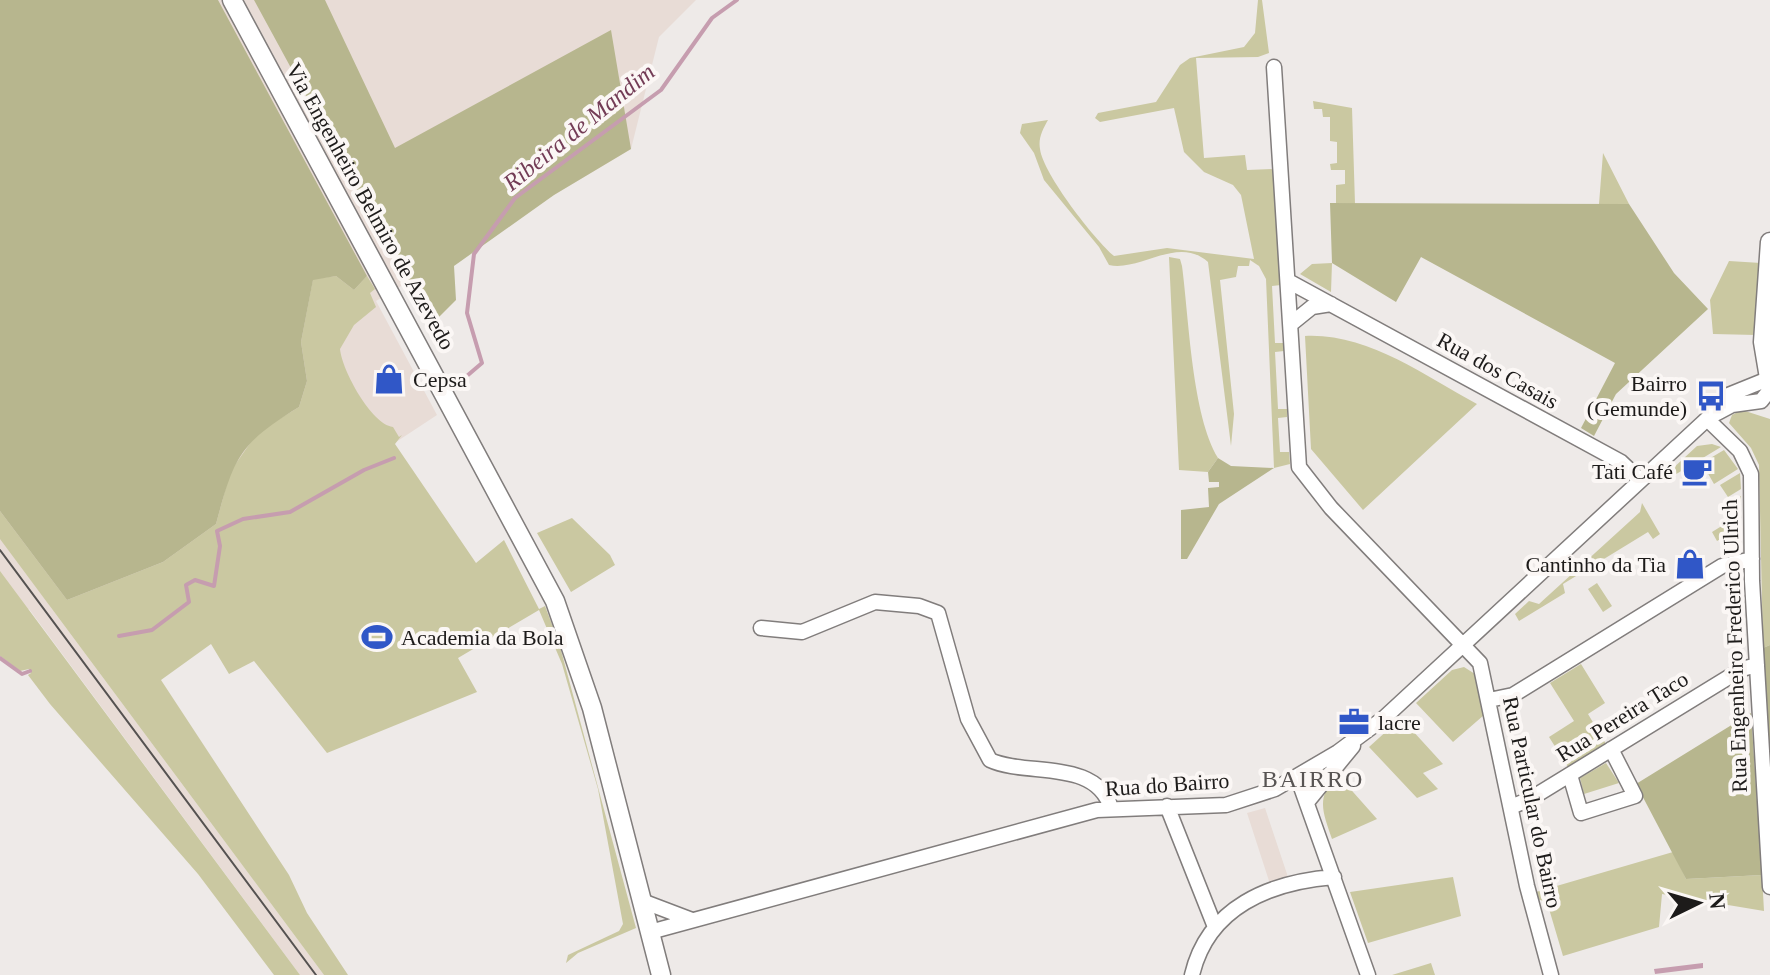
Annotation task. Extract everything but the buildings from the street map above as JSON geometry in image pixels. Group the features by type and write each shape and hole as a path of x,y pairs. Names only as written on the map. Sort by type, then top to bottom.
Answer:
{"main road":[{"name":"Via Engenheiro Belmiro de Azevedo","path":"232,0 555,601 585,684 661,975"},
{"path":"1769,384 1763,332 1770,242"}],"street":[{"path":"1274,67 1288,281"},
{"name":"Rua dos Casais","path":"1288,281 1621,462 1640,480"},
{"name":"Rua Particular do Bairro","path":"1288,281 1297,457 1302,473 1480,663 1527,886 1551,975"},
{"path":"1291,324 1312,307 1331,304"},
{"name":"Rua do Bairro","path":"1707,419 1732,405 1761,401 1769,384"},
{"name":"Rua do Bairro","path":"650,932 1111,808 1233,803 1265,793 1359,737 1707,419 1726,396 1769,384"},
{"path":"1744,403 1770,412"},
{"name":"Rua Engenheiro Frederico Ulrich","path":"1707,419 1734,444 1749,466 1770,887"},
{"path":"1489,700 1513,695 1722,566 1752,559"},
{"path":"761,628 802,632 875,602 919,606 938,613 968,719 990,760 1016,768 1074,774 1091,782 1109,799 1111,808"},
{"name":"Rua Pereira Taco","path":"1511,807 1570,775 1745,667 1757,665"},
{"path":"1308,801 1359,737"},
{"path":"1570,775 1581,813 1635,796 1611,749"},
{"path":"1297,776 1368,975"},
{"path":"1167,806 1215,927"},
{"path":"1192,975 1207,934 1263,891 1334,877"},
{"path":"642,901 692,921"}],"shaded area":[{"path":"0,0 696,0 659,37 631,149 376,301 437,415 390,446 163,562 94,592 49,605 324,975 300,975 29,609 0,616"},
{"path":"1258,0 1262,0 1269,53 1258,57 1196,58 1204,158 1245,155 1247,170 1275,169 1281,285 1272,286 1275,343 1284,343 1284,351 1275,352 1278,409 1287,409 1287,417 1278,418 1280,452 1289,452 1290,464 1274,468 1266,279 1259,266 1250,260 1249,266 1238,266 1236,277 1220,280 1234,414 1231,446 1208,262 1184,252 1133,264 1109,265 1099,247 1044,180 1034,153 1020,133 1022,124 1048,120 1040,141 1043,160 1071,206 1114,256 1167,248 1254,259 1241,195 1233,185 1204,172 1184,152 1174,108 1100,122 1095,118 1098,113 1156,102 1180,65 1190,58 1244,47 1255,33"},
{"path":"1313,101 1352,108 1355,204 1336,203 1336,185 1345,184 1345,170 1331,170 1330,164 1337,163 1337,142 1330,141 1330,117 1323,117 1322,109 1314,109"},
{"path":"1603,153 1629,204 1599,204"},
{"path":"1169,257 1180,259 1182,266 1197,392 1209,440 1218,458 1208,472 1179,470"},
{"path":"1729,261 1761,263 1756,335 1713,334 1710,300"},
{"path":"1332,263 1331,292 1300,274 1312,264"},
{"path":"336,276 354,290 367,276 375,289 370,293 376,307 354,325 340,349 346,370 359,395 384,424 393,427 399,437 402,435 395,444 476,563 504,540 539,609 545,606 559,643 636,928 578,953 566,963 568,955 619,931 623,924 598,789 562,664 539,610 458,658 477,692 327,753 254,661 229,674 211,644 161,680 289,875 307,913 348,975 324,975 0,539 0,511 67,600 163,562 216,524 230,472 258,432 299,407 307,381 301,342 313,279"},
{"path":"1305,336 1351,341 1373,349 1477,404 1363,510 1311,449"},
{"path":"1742,410 1770,419 1770,645 1763,648 1759,465 1751,448 1729,423 1732,415"},
{"path":"1712,444 1721,447 1673,476 1670,471 1697,446"},
{"path":"1724,450 1738,469 1714,484 1702,463"},
{"path":"1740,473 1741,489 1728,497 1720,485"},
{"path":"1741,496 1741,527 1717,541 1712,532 1733,519 1736,511 1731,502"},
{"path":"1642,503 1660,534 1653,539 1648,532 1563,584 1565,593 1519,621 1515,614 1529,601 1539,604 1640,512"},
{"path":"572,518 610,555 615,565 571,592 537,533"},
{"path":"0,571 300,975 274,975 198,874 50,704 28,675 31,673 29,669 20,671 0,656"},
{"path":"1597,583 1612,606 1603,612 1588,589"},
{"path":"1581,664 1605,703 1588,714 1606,744 1568,767 1549,737 1574,721 1550,683"},
{"path":"1464,667 1475,674 1484,715 1453,742 1416,703 1452,670"},
{"path":"1401,718 1443,764 1423,773 1438,789 1417,798 1369,747"},
{"path":"1606,763 1619,783 1584,794 1580,778"},
{"path":"1338,775 1377,819 1332,839 1323,805 1326,790"},
{"path":"1265,808 1288,877 1270,884 1247,813"},
{"path":"1673,852 1686,879 1762,875 1764,911 1662,894 1659,927 1563,956 1547,902 1537,899 1536,892"},
{"path":"1453,877 1461,916 1368,943 1350,892"},
{"path":"1431,963 1435,975 1392,975"},
{"path":"1703,963 1703,968 1655,974 1654,969"}],"green space":[{"path":"0,0 218,0 367,276 354,290 336,276 313,280 301,342 307,381 299,407 263,431 242,454 228,483 216,524 163,562 67,600 0,511"},
{"path":"254,0 325,0 395,148 611,30 631,149 554,195 454,266 456,300 431,325"},
{"path":"1330,203 1629,204 1674,273 1708,309 1616,394 1594,436 1581,428 1615,363 1421,257 1396,302 1332,263"},
{"path":"1218,458 1231,466 1274,468 1219,504 1187,559 1181,559 1181,510 1209,507 1208,488 1219,487 1219,482 1209,482 1208,472"},
{"path":"1770,645 1770,770 1763,648"},
{"path":"1751,713 1762,875 1686,879 1636,784"}],"waterway":[{"name":"Ribeira de Mandim","path":"461,381 482,363 467,313 474,254 515,198 661,90 712,18 737,0"},
{"name":"Ribeira de Mandim","path":"119,636 152,630 189,602 186,585 195,580 214,586 220,546 217,531 243,519 290,512 364,470 394,458"},
{"name":"Ribeira de Mandim","path":"0,658 22,674 30,671"}],"tram line":[{"path":"0,550 316,975"}],"place":[{"name":"Cepsa","path":"389,379"},
{"name":"Bairro (Gemunde)","path":"1711,396"},
{"name":"Tati Café","path":"1697,471"},
{"name":"Cantinho da Tia","path":"1690,564"},
{"name":"Academia da Bola","path":"377,637"},
{"name":"lacre","path":"1354,722"}],"district":[{"name":"BAIRRO","path":"1313,779"}]}
